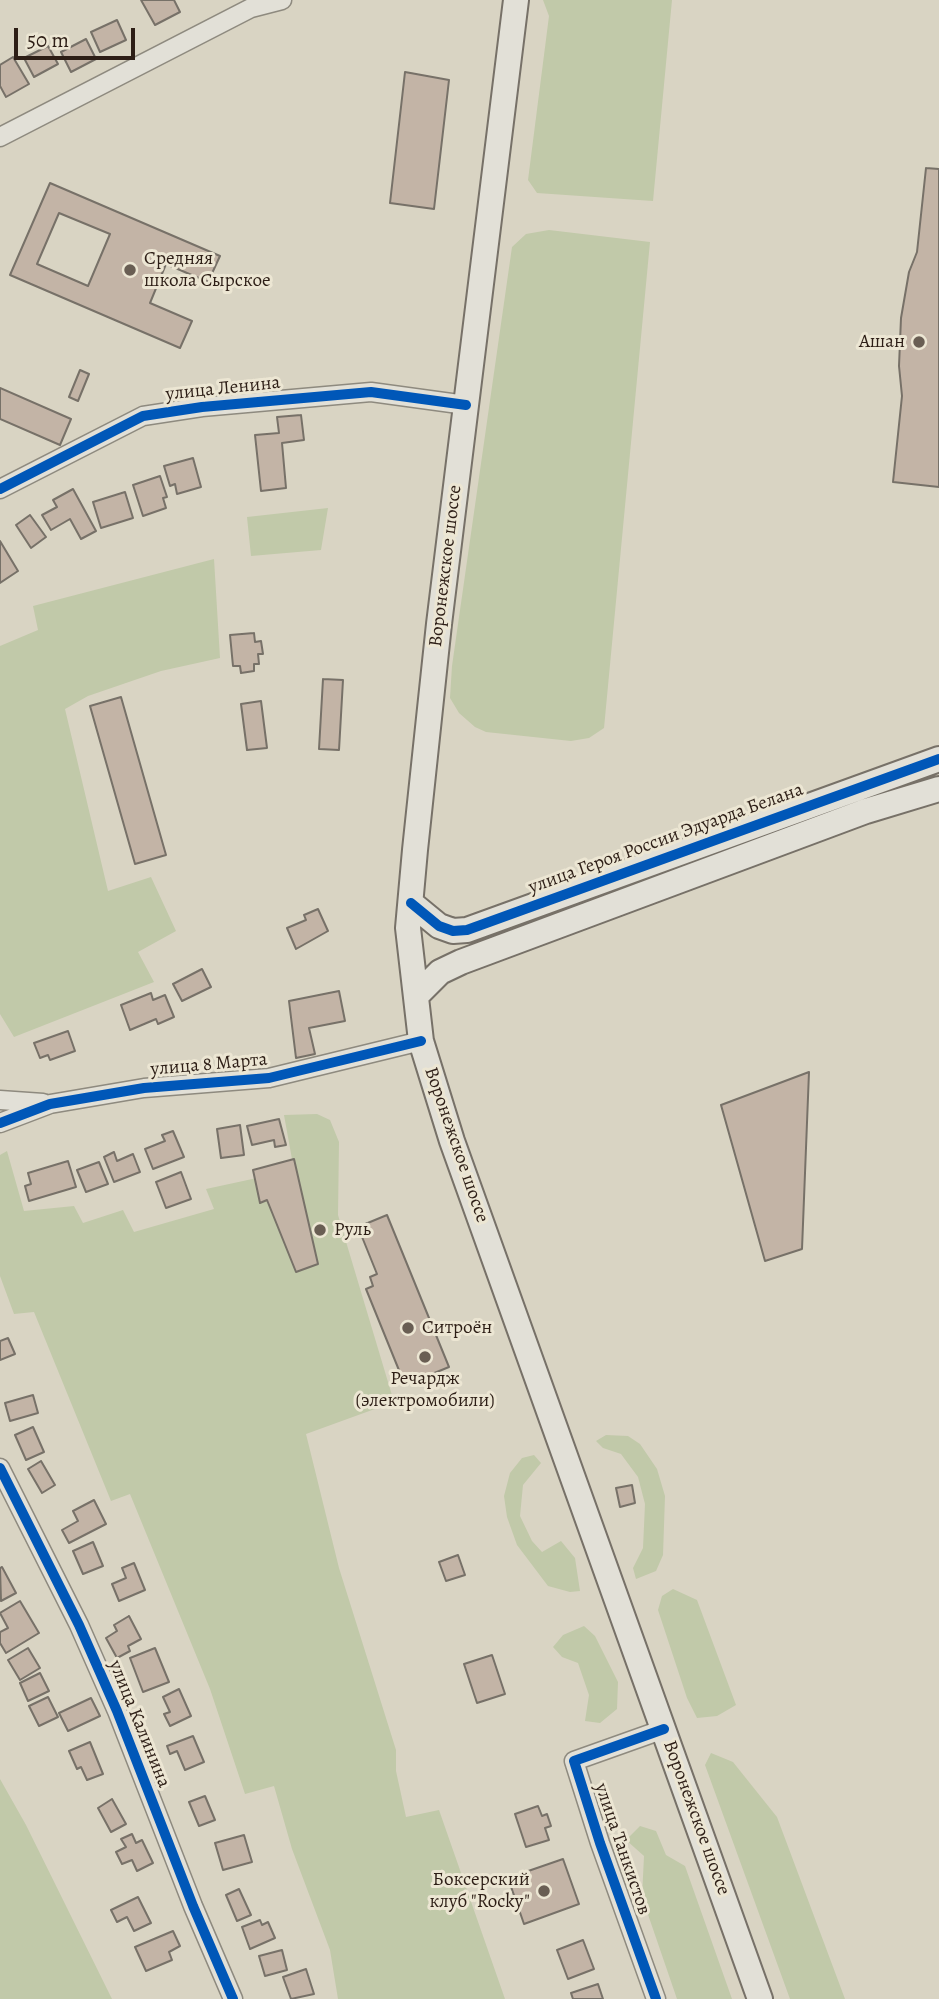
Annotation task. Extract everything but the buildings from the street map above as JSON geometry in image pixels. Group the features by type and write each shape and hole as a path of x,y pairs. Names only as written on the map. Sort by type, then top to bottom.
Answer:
{"main road":[{"name":"Воронежское шоссе","path":"516,0 439,624 408,928 421,1041 452,1141 760,1999"},
{"name":"улица Героя России Эдуарда Белана","path":"411,903 439,926 453,931 467,930 939,759"},
{"path":"416,996 440,972 461,962 853,816 939,789"}],"street":[{"path":"0,138 251,8 282,0"},
{"name":"улица Ленина","path":"0,489 143,416 202,407 371,392 466,405"},
{"name":"улица 8 Марта","path":"0,1123 50,1104 144,1088 269,1078 421,1041"},
{"path":"0,1100 50,1104"},
{"name":"улица Калинина","path":"0,1468 79,1625 117,1711 233,1999"},
{"name":"улица Танкистов","path":"656,1999 600,1843 574,1761 664,1729"}],"green space":[{"path":"543,0 672,0 653,201 537,193 528,180 549,16"},
{"path":"549,230 650,242 604,728 589,738 571,741 486,732 475,727 459,713 450,698 452,666 512,247 526,234"},
{"path":"328,508 321,550 251,556 247,517"},
{"path":"214,559 220,658 161,671 88,696 65,709 108,891 151,877 176,931 138,952 154,982 14,1037 0,1014 0,646 38,630 33,606"},
{"path":"317,1114 330,1120 339,1142 338,1215 394,1402 306,1434 339,1568 396,1750 396,1771 406,1817 439,1810 505,1999 338,1999 330,1950 292,1849 274,1786 245,1794 210,1689 130,1494 111,1501 34,1312 14,1314 0,1276 0,1155 7,1151 24,1211 74,1206 83,1223 123,1210 134,1232 214,1209 206,1189 294,1170 284,1115"},
{"path":"606,1435 628,1436 640,1444 657,1469 665,1496 663,1555 656,1571 636,1579 633,1568 643,1548 645,1504 638,1477 621,1454 603,1448 596,1441"},
{"path":"534,1455 541,1463 523,1485 520,1516 532,1541 542,1552 561,1541 575,1558 580,1591 570,1592 548,1586 517,1545 507,1517 504,1496 510,1473 522,1458"},
{"path":"673,1589 697,1600 736,1705 717,1716 697,1718 687,1698 658,1610 662,1596"},
{"path":"584,1626 595,1636 618,1682 617,1709 600,1723 585,1721 589,1695 578,1663 562,1657 553,1647 563,1635"},
{"path":"711,1753 733,1762 777,1817 845,1999 790,1999 705,1765"},
{"path":"0,1779 26,1825 112,1999 0,1999"},
{"path":"640,1826 656,1831 666,1855 685,1866 732,1999 677,1999 642,1897 644,1856 626,1840"}],"cycle path":[{"path":"0,489 143,416 202,407 371,392 466,405"},
{"path":"411,903 439,926 453,931 467,930 939,759"},
{"path":"0,1123 50,1104 144,1088 269,1078 421,1041"},
{"path":"0,1468 79,1625 117,1711 193,1906 233,1999"},
{"path":"656,1999 600,1843 574,1761 664,1729"}],"place":[{"name":"Средняя школа Сырское","path":"130,270"},
{"name":"Ашан","path":"919,342"},
{"name":"Руль","path":"320,1230"},
{"name":"Ситроён","path":"408,1328"},
{"name":"Речардж (электромобили)","path":"425,1357"},
{"name":"Боксерский клуб \"Rocky\"","path":"544,1891"}]}
